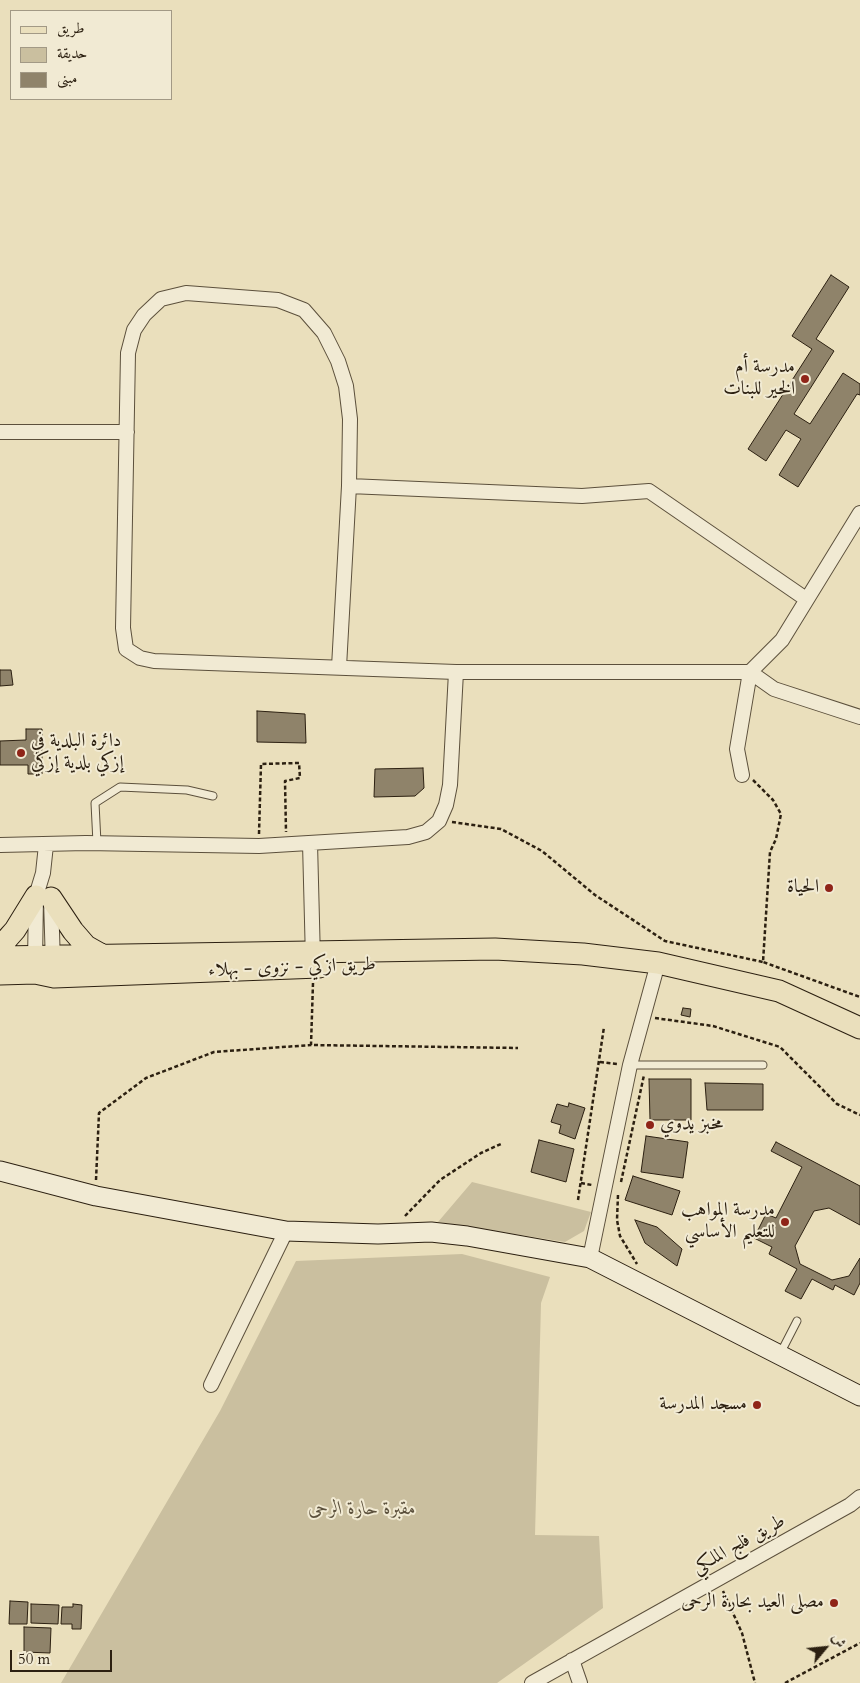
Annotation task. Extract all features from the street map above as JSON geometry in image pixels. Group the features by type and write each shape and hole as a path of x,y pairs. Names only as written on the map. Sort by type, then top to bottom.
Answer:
{"main road":[{"path":"0,947 43,897 86,946 102,955"},
{"name":"طريق ازكي - نزوى - بهلاء","path":"0,974 102,955 490,962 583,954 658,963 779,991 860,1028"},
{"name":"طريق ازكي - نزوى - بهلاء","path":"0,957 44,966 314,960"}],"street":[{"path":"339,667 350,486 350,419 346,386 338,361 324,333 304,310 278,300 186,293 161,300 144,315 134,330 128,353 123,628 126,649 140,658 154,661 456,672 750,672 774,689 860,717"},
{"path":"0,432 127,432"},
{"path":"350,486 582,496 648,491 806,598"},
{"path":"742,775 737,750 750,672 782,640 806,598 860,513"},
{"path":"0,845 97,843 259,846 408,837 426,832 439,820 446,805 450,785 456,672"},
{"path":"310,843 314,960"},
{"path":"44,966 43,873 46,845"},
{"path":"590,1258 630,1065 658,963"},
{"path":"0,1171 96,1196 286,1231 430,1232 467,1236 590,1258 860,1396"},
{"path":"210,1385 286,1231"},
{"name":"طريق فلج الملكي","path":"532,1683 850,1505 860,1497"},
{"path":"572,1660 580,1683"}],"lane":[{"path":"97,843 95,803 120,786 187,790 213,796"},
{"path":"630,1065 763,1065"},
{"path":"780,1354 797,1321"}],"path":[{"path":"259,846 261,764 300,763 300,778 286,781 286,844"},
{"path":"742,775 754,780 774,800 781,814 776,839 770,852 763,962"},
{"path":"439,820 501,829 542,851 595,895 665,940 763,962 860,997"},
{"path":"311,1046 314,960"},
{"path":"663,1020 712,1026 780,1047 837,1104 860,1115"},
{"path":"578,1200 604,1027"},
{"path":"96,1196 96,1142 99,1113 146,1078 214,1052 311,1046 518,1048"},
{"path":"641,1269 628,1254 620,1236 617,1220 618,1195 646,1066"},
{"path":"392,1233 417,1202 440,1180 480,1153 503,1144"},
{"path":"718,1578 742,1633 755,1683"},
{"path":"785,1683 860,1643"}],"green space":[{"path":"472,1182 591,1212 584,1231 565,1242 438,1222"},
{"name":"مقبرة حارة الرحى","path":"462,1254 550,1277 541,1303 535,1535 599,1536 603,1608 497,1683 61,1683 220,1411 296,1261"}],"building":[{"name":"مدرسة أم الخير للبنات","path":"831,275 849,287 816,339 834,351 794,414 810,424 843,373 860,384 860,395 857,394 798,487 779,475 801,439 786,430 766,461 748,449 812,349 792,336"},
{"path":"0,670 11,670 13,685 0,686"},
{"path":"257,711 305,714 306,743 257,742"},
{"name":"دائرة البلدية في إزكي بلدية إزكي","path":"26,729 42,729 42,774 28,774 28,765 0,765 0,741 26,740"},
{"path":"423,768 424,788 415,796 374,797 375,769"},
{"path":"683,1008 691,1009 690,1017 681,1015"},
{"path":"649,1079 691,1079 691,1120 650,1120"},
{"path":"705,1083 763,1084 763,1110 707,1110"},
{"path":"569,1103 585,1108 575,1139 559,1133 561,1125 551,1122 557,1104 568,1107"},
{"path":"646,1136 688,1142 683,1178 641,1172"},
{"path":"539,1140 574,1149 566,1182 531,1172"},
{"name":"مدرسة المواهب للتعليم الأساسي","path":"776,1142 860,1186 860,1225 829,1208 814,1211 795,1246 800,1264 832,1280 849,1276 860,1258 860,1283 854,1295 835,1285 833,1290 812,1279 801,1299 785,1291 797,1269 769,1254 772,1247 754,1238 766,1214 776,1218 802,1167 771,1151"},
{"path":"633,1176 680,1191 672,1215 625,1200"},
{"path":"635,1220 657,1227 682,1249 677,1266 645,1243"},
{"path":"10,1601 28,1602 27,1624 9,1624"},
{"path":"31,1604 59,1605 58,1624 31,1623"},
{"path":"73,1604 82,1605 81,1629 72,1629 72,1624 61,1624 62,1607 73,1607"},
{"path":"24,1627 51,1628 50,1653 24,1652"}],"place":[{"name":"مدرسة أم الخير للبنات","path":"805,379"},
{"name":"دائرة البلدية في إزكي بلدية إزكي","path":"21,753"},
{"name":"الحياة","path":"829,888"},
{"name":"مخبز يدوي","path":"650,1125"},
{"name":"مدرسة المواهب للتعليم الأساسي","path":"785,1222"},
{"name":"مسجد المدرسة","path":"757,1405"},
{"name":"مصلى العيد بحارة الرحى","path":"834,1603"}]}
